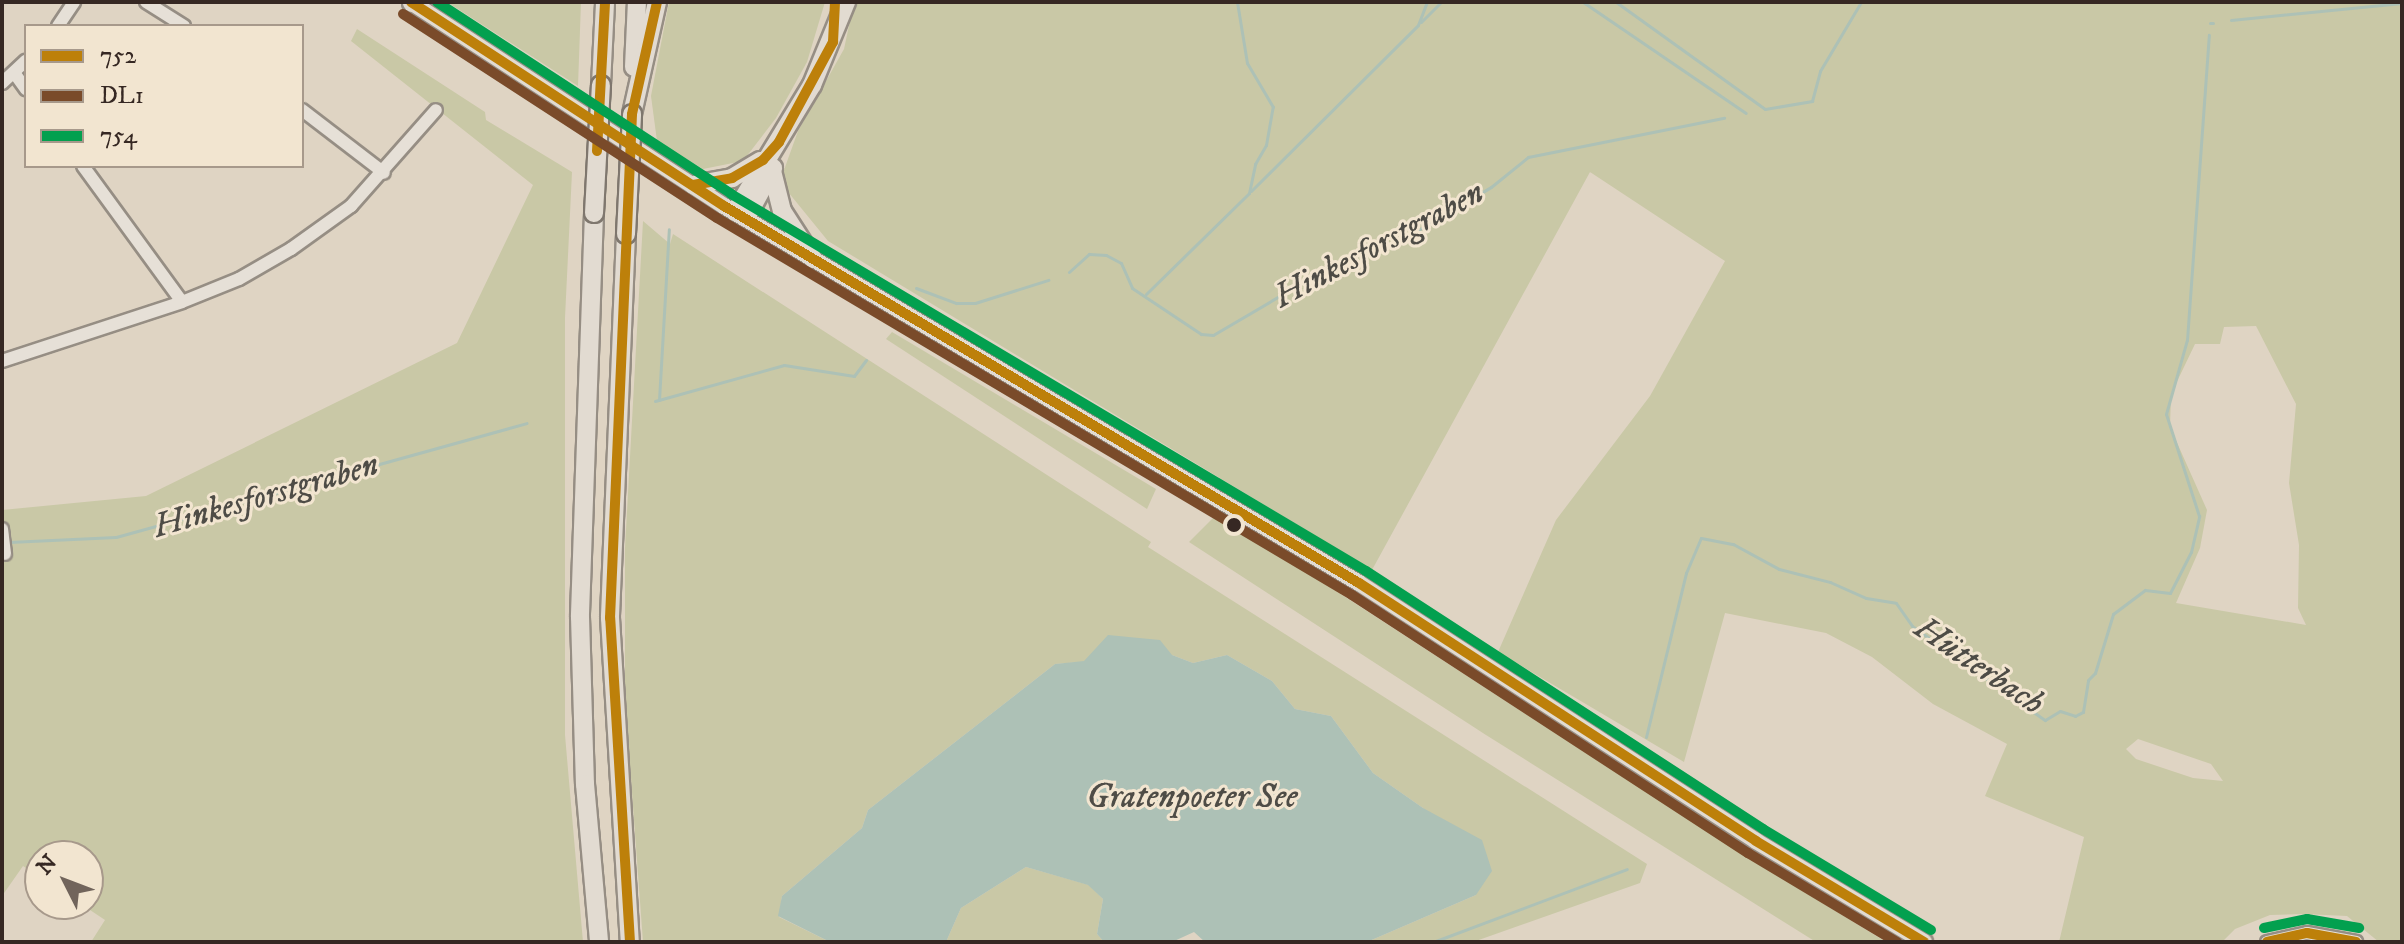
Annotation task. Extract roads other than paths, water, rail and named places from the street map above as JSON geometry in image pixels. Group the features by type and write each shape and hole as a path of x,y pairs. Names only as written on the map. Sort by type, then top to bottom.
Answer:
{"highway":[{"path":"599,942 585,784 580,617 594,213 605,2"},
{"path":"630,942 610,618 637,2"},
{"path":"632,114 657,2"},
{"path":"833,42 835,2"},
{"path":"740,215 833,42 846,2"},
{"path":"693,185 732,178 767,165"},
{"path":"767,165 777,201 813,259"}],"main road":[{"path":"412,2 740,215 1359,583 1756,841 1924,942"}],"street":[{"path":"59,24 74,2"},
{"path":"146,2 181,24"},
{"path":"2,83 24,63"},
{"path":"15,74 24,86"},
{"path":"2,361 182,302 239,279 291,249 351,206 384,173 436,110"},
{"path":"304,112 384,173"},
{"path":"84,168 182,302"},
{"path":"2,530 5,554"},
{"path":"2267,942 2307,933 2356,942"}],"water":[{"name":"Gratenpoeter See","path":"1108,635 1160,640 1172,655 1193,663 1227,655 1272,681 1295,709 1331,716 1373,773 1423,808 1482,840 1492,871 1476,895 1367,942 1205,942 1194,932 1172,942 1104,942 1097,934 1103,899 1088,885 1026,867 961,908 946,942 830,942 778,916 782,896 862,828 868,810 1055,664 1084,661"}],"waterway":[{"path":"1146,294 1249,193 1255,164 1266,145 1273,107 1247,63 1237,2"},
{"path":"1251,191 1418,25 1427,2"},
{"path":"1421,22 1441,2"},
{"path":"1583,2 1746,113"},
{"path":"1616,2 1765,109 1812,101 1820,71 1861,2"},
{"path":"2231,20 2402,3"},
{"name":"Hütterbach","path":"1646,737 1686,573 1701,538 1733,544 1779,569 1830,582 1866,598 1896,603 1912,626 2045,720 2060,711 2075,716 2083,712 2088,680 2095,673 2113,614 2145,590 2170,593 2191,552 2199,516 2166,414 2187,340 2209,35"},
{"name":"Hinkesforstgraben","path":"1069,272 1089,254 1106,255 1121,263 1132,288 1201,334 1213,335 1341,260 1377,250 1422,228 1491,187 1528,157 1724,118"},
{"path":"659,400 669,229"},
{"name":"Hinkesforstgraben","path":"916,288 956,303 975,303 1048,280"},
{"name":"Hinkesforstgraben","path":"655,401 784,365 854,376 866,360"},
{"name":"Hinkesforstgraben","path":"9,542 116,537 526,423"},
{"name":"Hütterbach","path":"1433,942 1627,869"}]}
